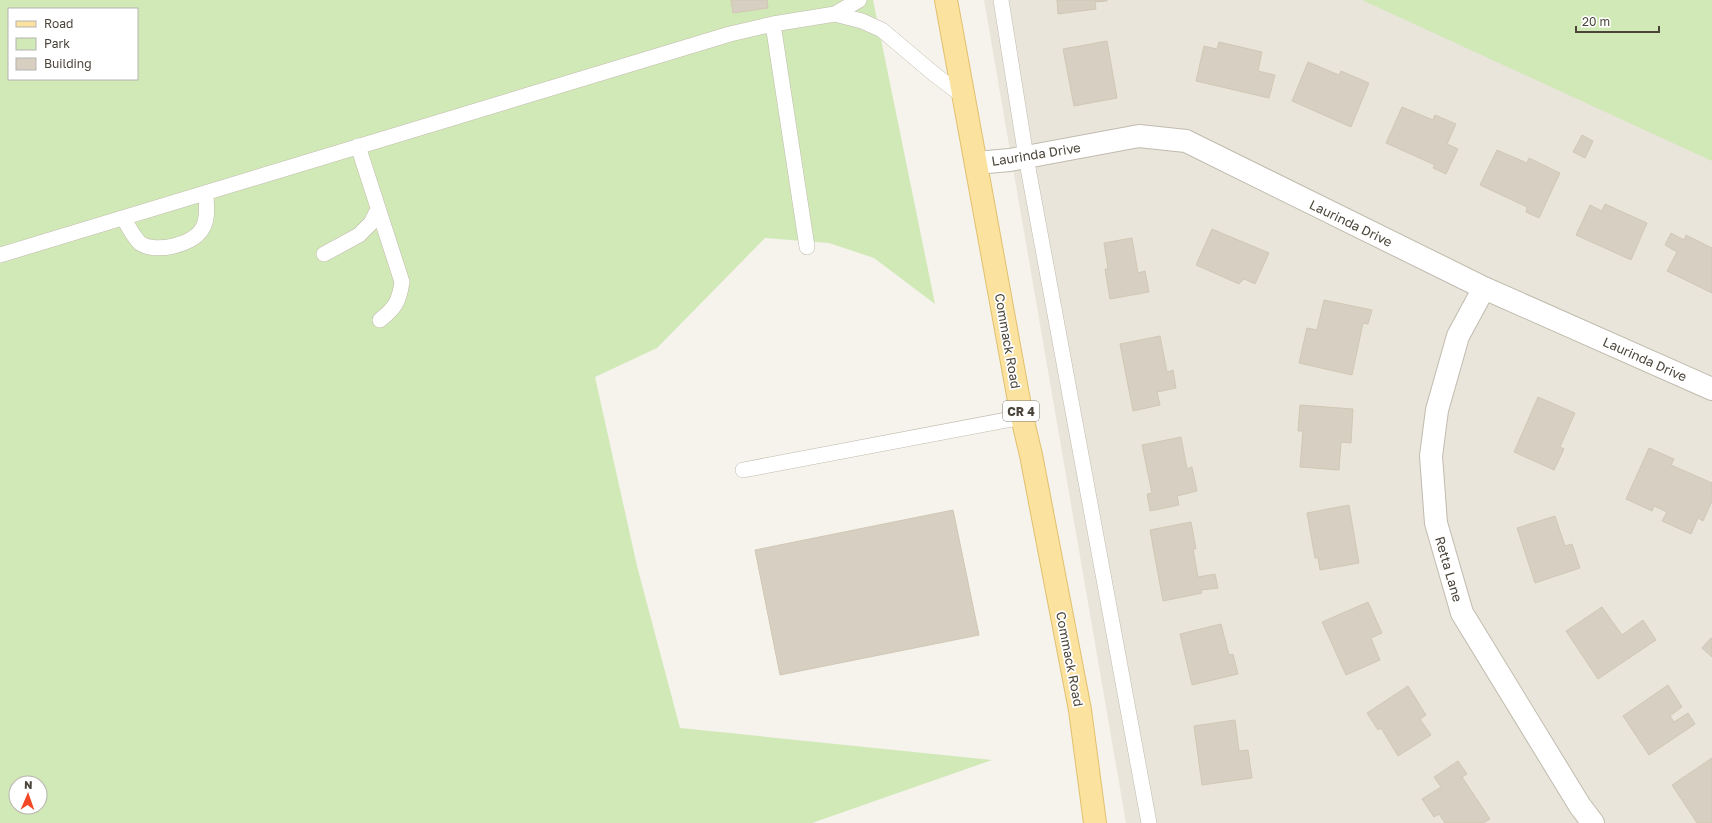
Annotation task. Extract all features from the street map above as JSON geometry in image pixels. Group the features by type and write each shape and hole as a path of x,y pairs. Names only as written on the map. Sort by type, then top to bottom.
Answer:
{"main road":[{"name":"Commack Road","path":"946,0 1022,416 1031,455 1080,710 1095,823"}],"street":[{"name":"Laurinda Drive","path":"976,163 1026,157 1138,136 1186,141 1484,288 1712,389"},
{"name":"Retta Lane","path":"1484,288 1458,336 1437,410 1430,456 1436,523 1462,613 1580,806 1592,823"}],"lane":[{"path":"0,255 730,34 773,24 835,14 859,0"},
{"path":"1001,0 1026,157 1149,823"},
{"path":"835,14 862,21 882,30 934,74 963,96"},
{"path":"773,24 807,248"},
{"path":"358,146 402,282 400,298 393,310 380,320"},
{"path":"122,218 139,242 149,248 163,249 194,238 202,230 206,218 206,192"},
{"path":"324,254 359,235 371,223 378,209"},
{"path":"743,470 1022,416"}],"shaded area":[{"path":"984,0 1378,0 1712,157 1712,823 1126,823"}],"green space":[{"path":"0,0 873,0 935,304 874,258 829,243 765,238 657,348 595,377 637,566 680,728 992,760 812,823 0,823"},
{"path":"1362,0 1712,0 1712,161"}],"building":[{"path":"731,0 767,0 768,8 733,13"},
{"path":"1057,0 1107,1 1095,2 1096,9 1058,14"},
{"path":"1107,41 1117,98 1074,106 1063,49"},
{"path":"1219,42 1262,52 1258,71 1275,75 1269,98 1196,81 1204,46 1217,49"},
{"path":"1308,62 1339,75 1341,71 1369,83 1351,127 1292,101"},
{"path":"1402,107 1433,120 1435,115 1456,124 1447,144 1458,149 1446,174 1433,168 1435,165 1386,143"},
{"path":"1582,135 1593,141 1585,158 1573,152"},
{"path":"1497,150 1527,163 1529,158 1560,173 1539,218 1526,212 1527,207 1480,185"},
{"path":"1605,204 1647,223 1631,260 1576,235 1590,205 1602,211"},
{"path":"1212,229 1269,253 1255,284 1244,279 1239,284 1196,265"},
{"path":"1671,233 1684,240 1686,235 1712,248 1712,293 1667,271 1677,252 1665,245"},
{"path":"1132,238 1138,273 1145,271 1149,292 1110,299 1105,269 1108,269 1104,243"},
{"path":"1324,300 1372,310 1368,324 1363,323 1352,375 1299,363 1307,328 1317,330"},
{"path":"1160,336 1167,372 1173,370 1176,388 1157,392 1160,405 1133,411 1120,344"},
{"path":"1538,397 1575,413 1560,447 1564,449 1554,470 1514,452"},
{"path":"1300,405 1353,409 1351,443 1341,442 1339,470 1300,467 1303,431 1298,431"},
{"path":"1181,437 1187,469 1192,467 1197,491 1177,496 1179,505 1150,511 1147,494 1152,493 1142,445"},
{"path":"1649,448 1674,459 1671,465 1712,483 1712,501 1703,521 1698,518 1691,534 1662,521 1667,512 1654,506 1652,511 1626,499"},
{"path":"1349,505 1359,563 1320,570 1318,558 1315,558 1307,513"},
{"path":"953,510 979,635 780,675 755,550"},
{"path":"1555,516 1565,546 1572,544 1580,568 1535,583 1517,528"},
{"path":"1191,522 1196,549 1193,549 1198,577 1215,574 1218,588 1201,590 1202,593 1163,601 1150,530"},
{"path":"1368,602 1382,633 1371,638 1380,660 1346,675 1322,622"},
{"path":"1602,607 1622,635 1643,620 1656,640 1598,679 1566,631"},
{"path":"1221,624 1229,655 1233,654 1238,674 1192,685 1180,634"},
{"path":"1711,638 1712,639 1712,657 1702,648"},
{"path":"1668,685 1682,707 1670,716 1674,722 1688,713 1695,724 1649,755 1623,716"},
{"path":"1408,686 1426,715 1420,719 1431,735 1398,756 1381,728 1378,730 1367,713"},
{"path":"1235,720 1239,751 1248,750 1252,778 1202,785 1194,726"},
{"path":"1712,758 1712,823 1697,823 1672,785"},
{"path":"1458,761 1467,774 1462,777 1490,819 1483,823 1445,823 1439,814 1434,817 1422,799 1441,787 1434,777"}]}
